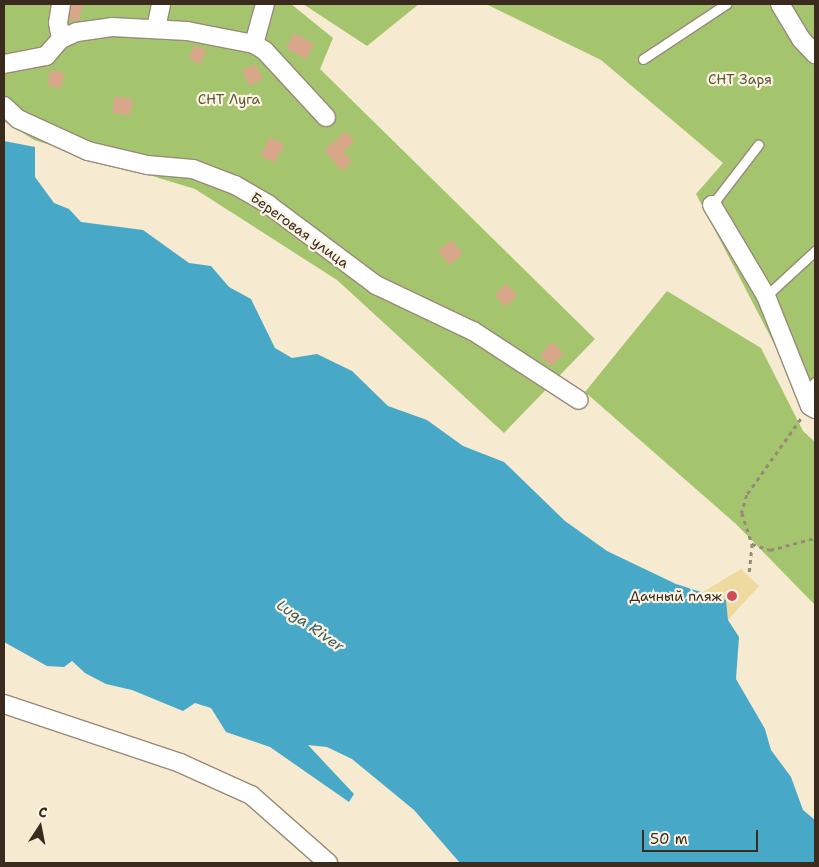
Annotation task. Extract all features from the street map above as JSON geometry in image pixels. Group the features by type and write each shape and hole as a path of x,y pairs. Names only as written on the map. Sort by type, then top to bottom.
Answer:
{"street":[{"path":"61,4 58,23 61,39"},
{"path":"156,28 162,4"},
{"path":"254,44 265,4"},
{"path":"780,4 801,39 815,54"},
{"path":"4,64 46,56 61,39 77,32 112,27 156,28 254,44 265,50 326,117"},
{"name":"Береговая улица","path":"4,106 18,119 88,151 147,164 194,169 235,185 269,205 376,285 473,331 579,400"},
{"path":"712,205 766,296 811,397"},
{"path":"4,704 180,762 251,795 328,863"}],"lane":[{"path":"642,58 726,4"},
{"path":"712,205 758,145"},
{"path":"766,296 815,251"}],"path":[{"path":"749,572 752,544 742,513 747,496 811,397"},
{"path":"752,544 770,550 815,538"}],"green space":[{"name":"СНТ Луга","path":"4,4 291,4 333,38 320,69 595,339 504,433 337,280 195,189 34,140 4,121"},
{"path":"303,4 419,4 367,46"},
{"name":"СНТ Заря","path":"486,4 815,4 815,400 791,376 696,194 723,163 601,60"},
{"path":"667,291 761,348 803,431 815,442 815,605 736,524 585,392"}],"sand":[{"name":"Дачный пляж","path":"741,569 759,586 728,620 726,600 703,592"}],"water":[{"name":"Luga River","path":"4,141 35,147 35,177 54,203 69,209 81,222 143,230 189,263 211,266 229,287 251,299 275,348 292,358 317,354 352,371 388,406 427,420 463,446 504,462 565,521 607,551 676,584 726,600 728,620 739,637 736,679 765,729 771,750 791,777 803,810 815,820 815,863 460,863 414,810 352,759 327,747 308,745 354,794 349,802 270,747 226,732 211,708 195,703 183,711 132,690 106,684 85,673 72,661 64,667 47,666 4,642"}],"building":[{"path":"71,4 83,4 79,21 69,20"},
{"path":"294,33 314,44 306,59 286,48"},
{"path":"195,45 207,51 200,64 188,58"},
{"path":"256,64 263,80 249,86 242,70"},
{"path":"50,70 64,72 62,88 48,86"},
{"path":"115,96 133,99 130,116 112,113"},
{"path":"346,131 354,142 343,151 352,161 342,171 324,150"},
{"path":"270,137 284,144 275,163 260,156"},
{"path":"451,240 463,254 450,265 438,251"},
{"path":"506,284 517,295 506,307 495,295"},
{"path":"553,342 564,354 551,366 540,354"}],"place":[{"name":"Дачный пляж","path":"732,596"}]}
